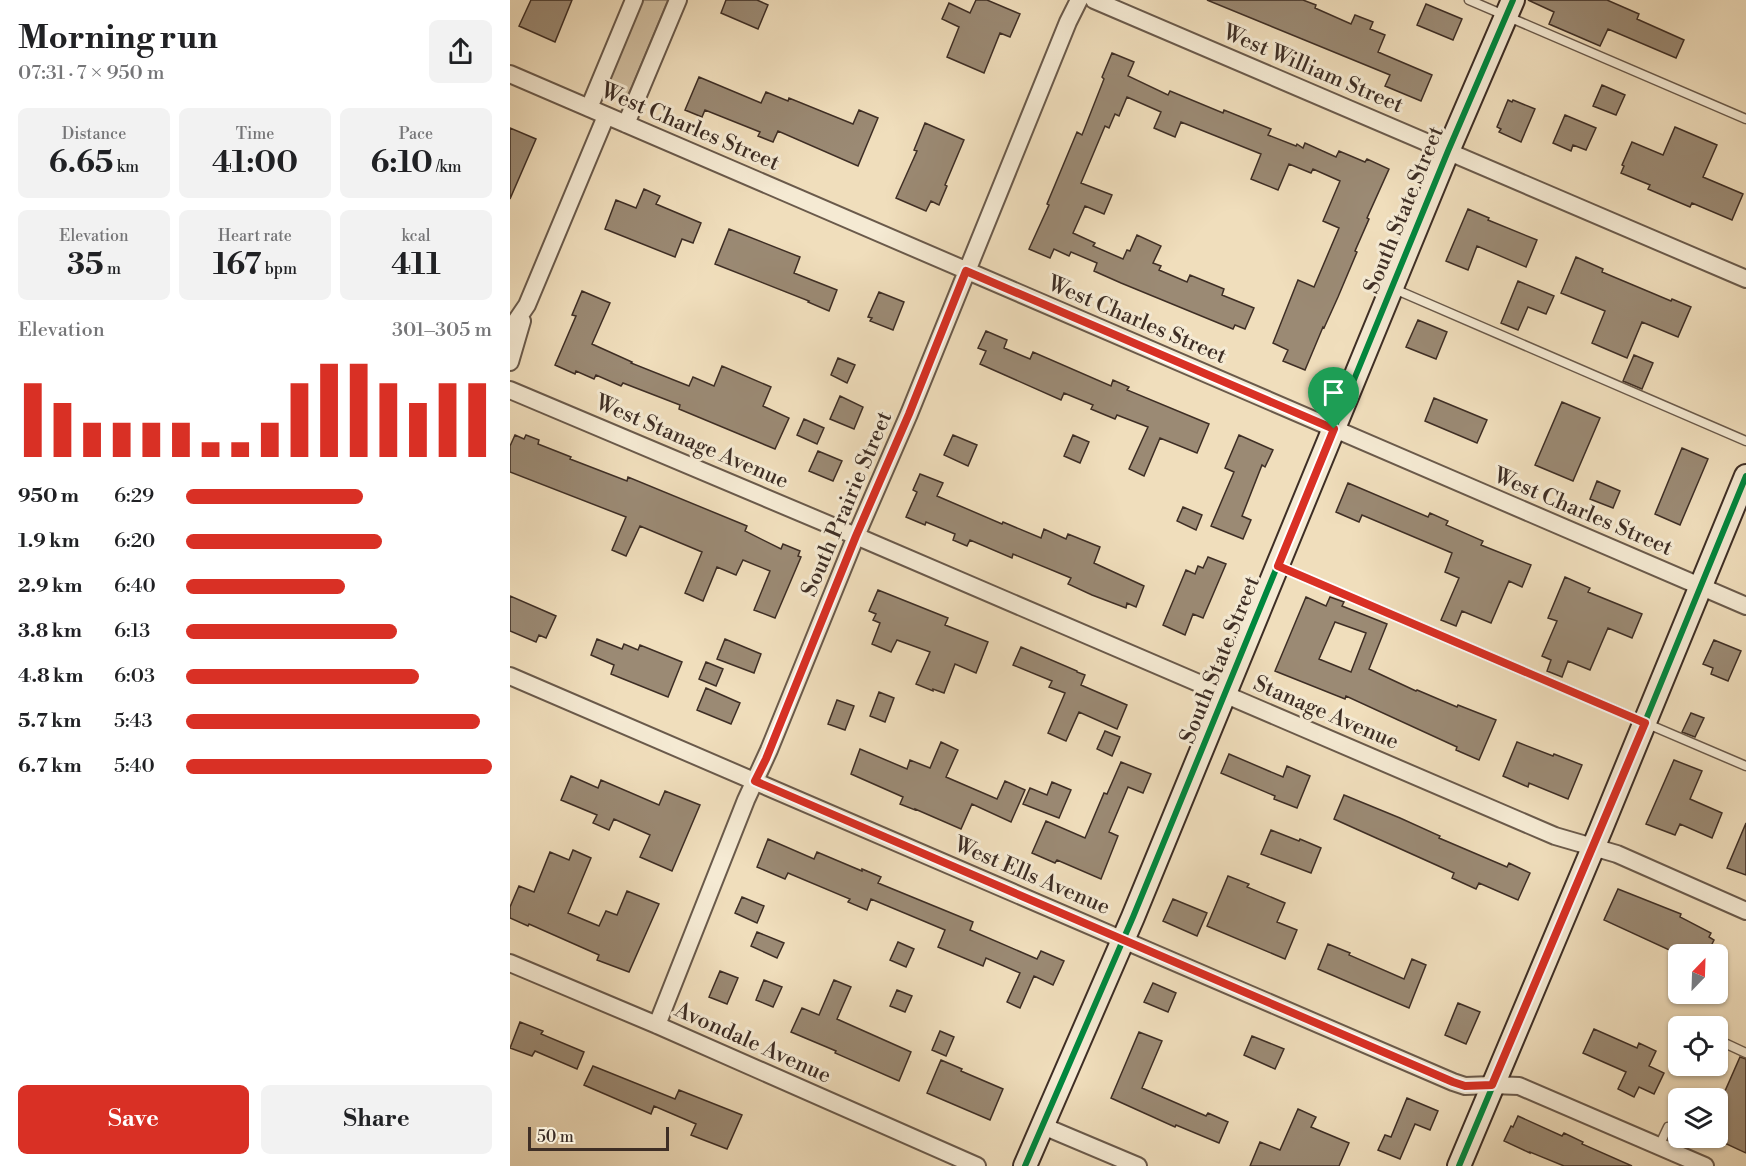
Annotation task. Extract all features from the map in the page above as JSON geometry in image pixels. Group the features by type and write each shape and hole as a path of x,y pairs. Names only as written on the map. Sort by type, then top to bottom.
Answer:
{"main road":[{"name":"South State Street","path":"1025,1166 1123,939 1448,151 1510,8"},
{"path":"1459,1166 1746,476"}],"street":[{"path":"589,108 634,0"},
{"path":"626,124 678,0"},
{"name":"South Prairie Street","path":"657,1025 746,800 766,759 856,536 909,414 1068,22 1079,0"},
{"name":"West William Street","path":"1094,0 1746,279"},
{"name":"West Charles Street","path":"510,74 1746,606"},
{"path":"510,362 527,305 606,116"},
{"path":"510,330 527,305"},
{"name":"West Stanage Avenue","path":"510,390 856,536"},
{"name":"Stanage Avenue","path":"856,536 1555,836 1617,854 1746,911"},
{"name":"West Ells Avenue","path":"510,676 1459,1084 1519,1086 1705,1166"},
{"name":"Avondale Avenue","path":"510,963 977,1166"},
{"path":"1043,1126 1138,1166"}],"lane":[{"path":"1469,0 1510,8 1746,119"},
{"path":"1392,288 1746,441"},
{"path":"1278,566 1746,766"},
{"path":"1728,1045 1746,1053"},
{"path":"1659,1146 1668,1127"}],"shaded area":[{"path":"639,0 668,0 629,92 623,98 616,99 608,93 605,87"}],"building":[{"path":"531,0 572,0 555,42 519,26"},
{"path":"726,0 757,0 768,5 758,29 721,13"},
{"path":"976,0 987,0 1020,14 1010,37 1000,33 984,73 947,57 959,27 942,19 949,3 970,13"},
{"path":"1207,0 1303,0 1351,24 1355,15 1373,22 1370,29 1385,35 1378,52 1432,75 1421,101 1385,86 1390,75"},
{"path":"1528,0 1607,0 1639,14 1637,19 1684,40 1676,58 1608,29 1600,46 1549,24 1554,12"},
{"path":"1426,4 1462,19 1453,40 1417,25"},
{"path":"1112,53 1134,62 1128,76 1168,95 1170,91 1223,113 1224,110 1271,129 1268,135 1296,146 1297,144 1303,148 1305,143 1336,157 1339,151 1365,162 1367,159 1389,169 1367,218 1369,219 1355,251 1357,252 1305,370 1283,361 1288,350 1273,343 1298,280 1314,287 1339,228 1323,221 1340,181 1313,169 1311,173 1289,164 1278,190 1251,179 1261,154 1181,122 1175,137 1154,128 1161,112 1127,97 1119,116 1115,114 1109,128 1105,126 1081,183 1112,195 1104,214 1085,206 1073,233 1095,243 1093,246 1123,259 1127,250 1130,251 1137,235 1161,246 1153,263 1161,266 1159,270 1187,282 1190,275 1224,289 1222,295 1254,308 1245,329 1235,325 1233,329 1121,283 1094,271 1097,263 1071,252 1069,256 1054,249 1050,258 1029,249 1049,205 1047,204 1077,132 1082,135"},
{"path":"699,77 761,103 766,92 788,101 789,98 853,124 859,110 878,118 858,166 778,131 773,142 758,136 760,132 705,110 702,117 685,110"},
{"path":"1602,85 1625,95 1616,115 1593,106"},
{"path":"1508,100 1535,109 1521,142 1499,132 1501,129 1497,127"},
{"path":"1565,115 1596,128 1586,150 1573,145 1571,151 1553,143"},
{"path":"925,123 964,140 939,205 931,201 926,211 896,198 917,151 914,150"},
{"path":"1675,127 1717,145 1703,177 1743,194 1732,220 1692,203 1690,207 1648,189 1650,185 1621,173 1632,142 1663,155"},
{"path":"510,128 536,139 510,199"},
{"path":"644,189 660,196 656,204 701,223 693,243 682,239 675,257 605,229 616,200 636,208"},
{"path":"1468,209 1489,218 1488,220 1537,240 1526,267 1477,246 1468,270 1446,261"},
{"path":"729,229 800,257 794,273 837,290 829,311 715,264"},
{"path":"1576,257 1603,269 1602,272 1691,307 1678,337 1642,322 1627,358 1592,343 1605,311 1561,293"},
{"path":"1518,281 1554,296 1546,314 1528,307 1518,330 1501,323"},
{"path":"582,291 610,303 592,344 631,363 689,386 693,377 714,386 722,366 771,387 763,406 789,418 775,449 679,409 680,405 623,383 621,386 596,375 594,379 576,371 575,374 555,365 576,316 572,315"},
{"path":"879,292 904,302 893,330 870,321 872,318 868,317"},
{"path":"1418,320 1447,332 1436,359 1406,347"},
{"path":"986,331 1007,340 1004,348 1030,359 1033,352 1111,386 1113,380 1129,387 1127,390 1209,424 1197,453 1160,438 1144,476 1129,469 1148,427 1117,415 1115,419 1091,409 1093,405 1064,393 1061,400 980,364 986,351 978,348"},
{"path":"1634,355 1653,363 1642,389 1623,381"},
{"path":"838,358 855,365 847,383 831,375"},
{"path":"840,396 863,407 854,429 830,419"},
{"path":"1434,398 1487,420 1477,443 1425,421"},
{"path":"1562,402 1600,418 1573,481 1535,465"},
{"path":"804,419 824,428 817,444 797,435"},
{"path":"515,435 524,439 526,435 539,440 538,444 571,457 570,459 627,481 628,477 747,526 745,531 781,549 783,544 800,551 798,556 801,557 775,618 754,610 770,571 743,560 736,575 717,567 703,601 685,593 702,552 640,526 626,556 612,550 626,517 510,472 510,446"},
{"path":"953,435 977,445 968,466 944,455"},
{"path":"1073,435 1089,442 1080,463 1064,456"},
{"path":"1239,435 1273,450 1265,467 1262,465 1242,516 1251,520 1243,539 1211,526 1234,472 1225,468"},
{"path":"1682,448 1708,459 1680,525 1655,514"},
{"path":"818,451 842,461 833,481 809,471"},
{"path":"920,474 943,483 937,496 1002,524 1003,522 1041,538 1044,529 1066,539 1068,534 1100,547 1094,563 1144,586 1136,607 1127,603 1126,608 1092,595 1068,584 1071,578 1013,554 1012,558 970,540 967,546 953,540 955,534 926,522 925,525 906,517 917,492 913,490"},
{"path":"1597,481 1620,491 1613,508 1590,499"},
{"path":"1348,483 1428,517 1430,513 1448,521 1446,525 1483,541 1481,545 1531,565 1522,587 1509,581 1491,623 1462,611 1456,626 1441,620 1459,578 1445,572 1452,553 1362,515 1359,522 1336,512"},
{"path":"1183,507 1202,515 1196,530 1177,521"},
{"path":"1208,557 1226,564 1203,618 1193,614 1185,635 1163,625 1186,570 1195,574 1198,566 1203,568"},
{"path":"1565,577 1590,588 1588,592 1642,614 1632,638 1608,628 1590,670 1568,661 1562,677 1547,671 1551,660 1542,656 1557,621 1548,618"},
{"path":"878,590 948,618 945,625 988,642 976,673 955,664 944,693 916,684 930,652 897,640 891,652 872,644 880,623 873,620 876,614 869,611"},
{"path":"510,596 556,616 546,638 539,635 536,642 510,631"},
{"path":"1306,597 1326,606 1330,597 1344,602 1342,606 1387,624 1369,669 1416,691 1496,720 1479,760 1456,750 1457,747 1346,696 1345,699 1275,671","holes":["1335,622 1366,633 1351,672 1319,659"]},
{"path":"597,639 622,649 624,644 638,650 640,645 682,662 668,697 611,674 614,665 591,655"},
{"path":"725,639 761,654 754,673 717,659"},
{"path":"1714,640 1741,651 1728,681 1711,674 1713,668 1703,664"},
{"path":"1021,647 1085,675 1081,685 1127,705 1117,729 1079,712 1066,741 1048,733 1065,693 1049,687 1052,681 1013,665"},
{"path":"706,662 723,669 716,686 699,679"},
{"path":"706,688 740,703 731,724 697,710"},
{"path":"879,692 894,698 885,722 870,716"},
{"path":"837,700 854,706 845,730 828,724"},
{"path":"1691,713 1704,718 1695,737 1682,732"},
{"path":"1105,731 1120,737 1112,756 1097,749"},
{"path":"941,742 958,750 946,777 997,799 1005,781 1025,790 1011,822 972,804 961,829 900,804 903,797 851,774 860,749 907,769 910,760 930,768"},
{"path":"1517,742 1582,765 1568,799 1529,783 1528,787 1503,776"},
{"path":"1229,754 1283,777 1287,766 1310,776 1297,808 1221,773"},
{"path":"1674,760 1702,771 1690,799 1722,813 1712,838 1680,824 1675,835 1646,824"},
{"path":"1121,762 1151,774 1143,793 1128,787 1109,832 1118,836 1101,879 1057,860 1055,863 1032,853 1046,821 1085,838 1104,793 1107,794"},
{"path":"571,776 598,788 601,780 659,805 665,791 700,805 672,871 640,857 650,835 614,819 609,830 593,823 597,815 561,800"},
{"path":"1052,782 1071,790 1059,818 1023,804 1030,788 1047,795"},
{"path":"1344,795 1507,867 1509,863 1530,873 1518,900 1479,883 1476,889 1452,878 1454,873 1334,819"},
{"path":"1746,823 1746,875 1727,868"},
{"path":"1271,830 1321,848 1311,873 1261,854"},
{"path":"768,839 814,859 817,852 881,877 878,883 973,922 970,930 1037,959 1041,951 1064,961 1053,985 1034,976 1020,1008 1007,1002 1020,973 986,958 983,966 938,947 945,930 871,899 867,910 848,902 850,899 788,873 785,879 757,867"},
{"path":"573,850 591,858 568,913 599,926 606,911 617,915 627,891 659,904 629,972 597,960 599,955 510,918 510,907 519,886 534,892 550,852 569,860"},
{"path":"1228,876 1249,884 1247,887 1285,903 1277,922 1297,930 1285,959 1207,926"},
{"path":"1618,889 1681,914 1680,917 1711,933 1709,937 1714,940 1712,944 1668,944 1668,949 1604,920"},
{"path":"742,897 764,906 757,923 735,913"},
{"path":"1173,899 1207,913 1197,936 1163,921"},
{"path":"757,932 784,943 777,958 751,946"},
{"path":"898,942 914,949 906,967 890,960"},
{"path":"1328,944 1404,979 1412,959 1426,965 1409,1008 1318,969"},
{"path":"720,971 738,978 727,1004 709,997"},
{"path":"764,980 782,987 773,1007 756,1000"},
{"path":"834,980 851,987 837,1019 911,1052 899,1081 791,1032 802,1008 819,1015"},
{"path":"1153,983 1176,993 1168,1012 1144,1002"},
{"path":"897,990 912,996 905,1012 890,1006"},
{"path":"1458,1003 1480,1012 1466,1044 1445,1035"},
{"path":"520,1022 543,1031 541,1034 584,1052 577,1069 535,1051 532,1056 510,1048"},
{"path":"1594,1029 1637,1048 1639,1043 1656,1051 1649,1066 1664,1073 1654,1094 1639,1087 1634,1097 1618,1089 1626,1072 1583,1053"},
{"path":"940,1031 954,1037 946,1056 932,1050"},
{"path":"1139,1032 1162,1041 1142,1088 1206,1116 1208,1113 1228,1122 1219,1143 1176,1125 1175,1127 1111,1098"},
{"path":"1252,1036 1284,1049 1275,1069 1244,1055"},
{"path":"1740,1057 1746,1059 1746,1153 1728,1145 1726,1088"},
{"path":"941,1060 1003,1089 990,1120 927,1093"},
{"path":"593,1066 675,1099 679,1090 742,1115 727,1149 691,1135 696,1124 654,1106 651,1114 584,1085"},
{"path":"1407,1098 1438,1111 1430,1130 1415,1124 1400,1159 1378,1150 1385,1135 1391,1137"},
{"path":"1298,1109 1316,1117 1311,1127 1349,1143 1339,1166 1250,1166 1260,1142 1280,1150"},
{"path":"1518,1116 1562,1136 1564,1133 1583,1142 1582,1144 1632,1166 1564,1166 1530,1153 1504,1141"}],"cycle path":[{"path":"1025,1166 1133,917 1448,151 1513,0"},
{"path":"1459,1166 1746,476"}],"route":[{"path":"966,271 1334,429 1278,566 1645,723 1492,1085 1465,1086 1453,1082 755,781 909,414 966,271"}]}
